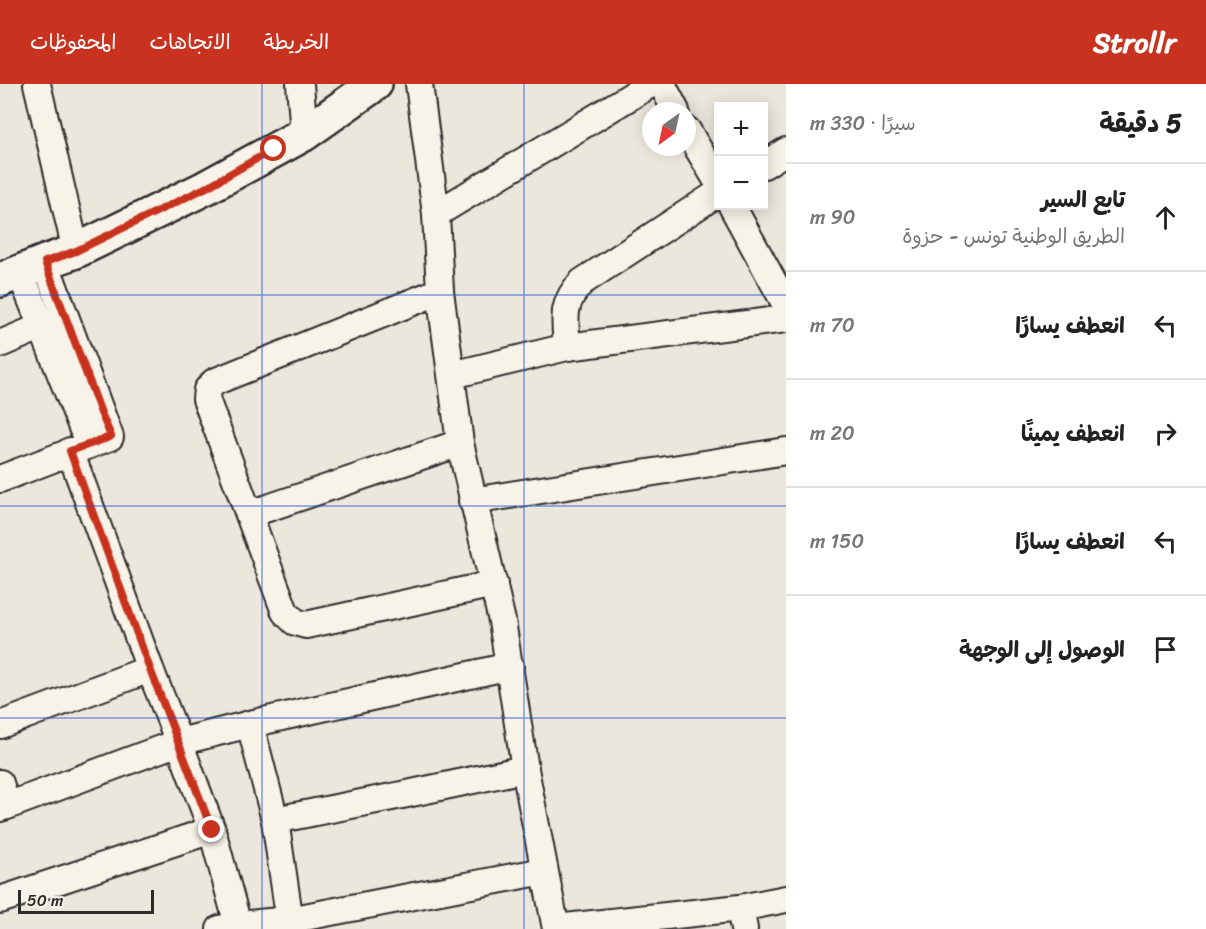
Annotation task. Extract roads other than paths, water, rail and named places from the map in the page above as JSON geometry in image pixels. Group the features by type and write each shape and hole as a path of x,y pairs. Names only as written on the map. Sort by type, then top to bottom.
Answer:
{"main road":[{"path":"21,271 76,251 205,188 304,134 375,84"}],"street":[{"path":"37,84 76,251"},
{"path":"300,84 304,134"},
{"path":"418,84 436,214 440,291 460,442 472,501 494,585 510,666 525,769 556,929 742,919 786,899"},
{"path":"436,214 651,84"},
{"path":"662,84 671,102"},
{"path":"696,145 714,175"},
{"path":"768,162 786,151"},
{"path":"567,347 565,316 572,291 582,282 714,196"},
{"path":"734,210 786,305"},
{"path":"0,479 111,436 66,317 21,271"},
{"path":"21,271 42,326 150,669 212,830 229,927 290,925 544,871"},
{"path":"440,291 214,382 207,390 207,399 285,612 295,622 306,625 494,585"},
{"path":"0,344 66,317"},
{"path":"452,375 567,347 786,319"},
{"path":"250,514 460,442"},
{"path":"472,501 786,451"},
{"path":"2,799 179,742 510,666"},
{"path":"0,725 150,669"},
{"path":"250,724 275,820 290,925"},
{"path":"275,820 525,769"},
{"path":"0,900 212,830"}]}
